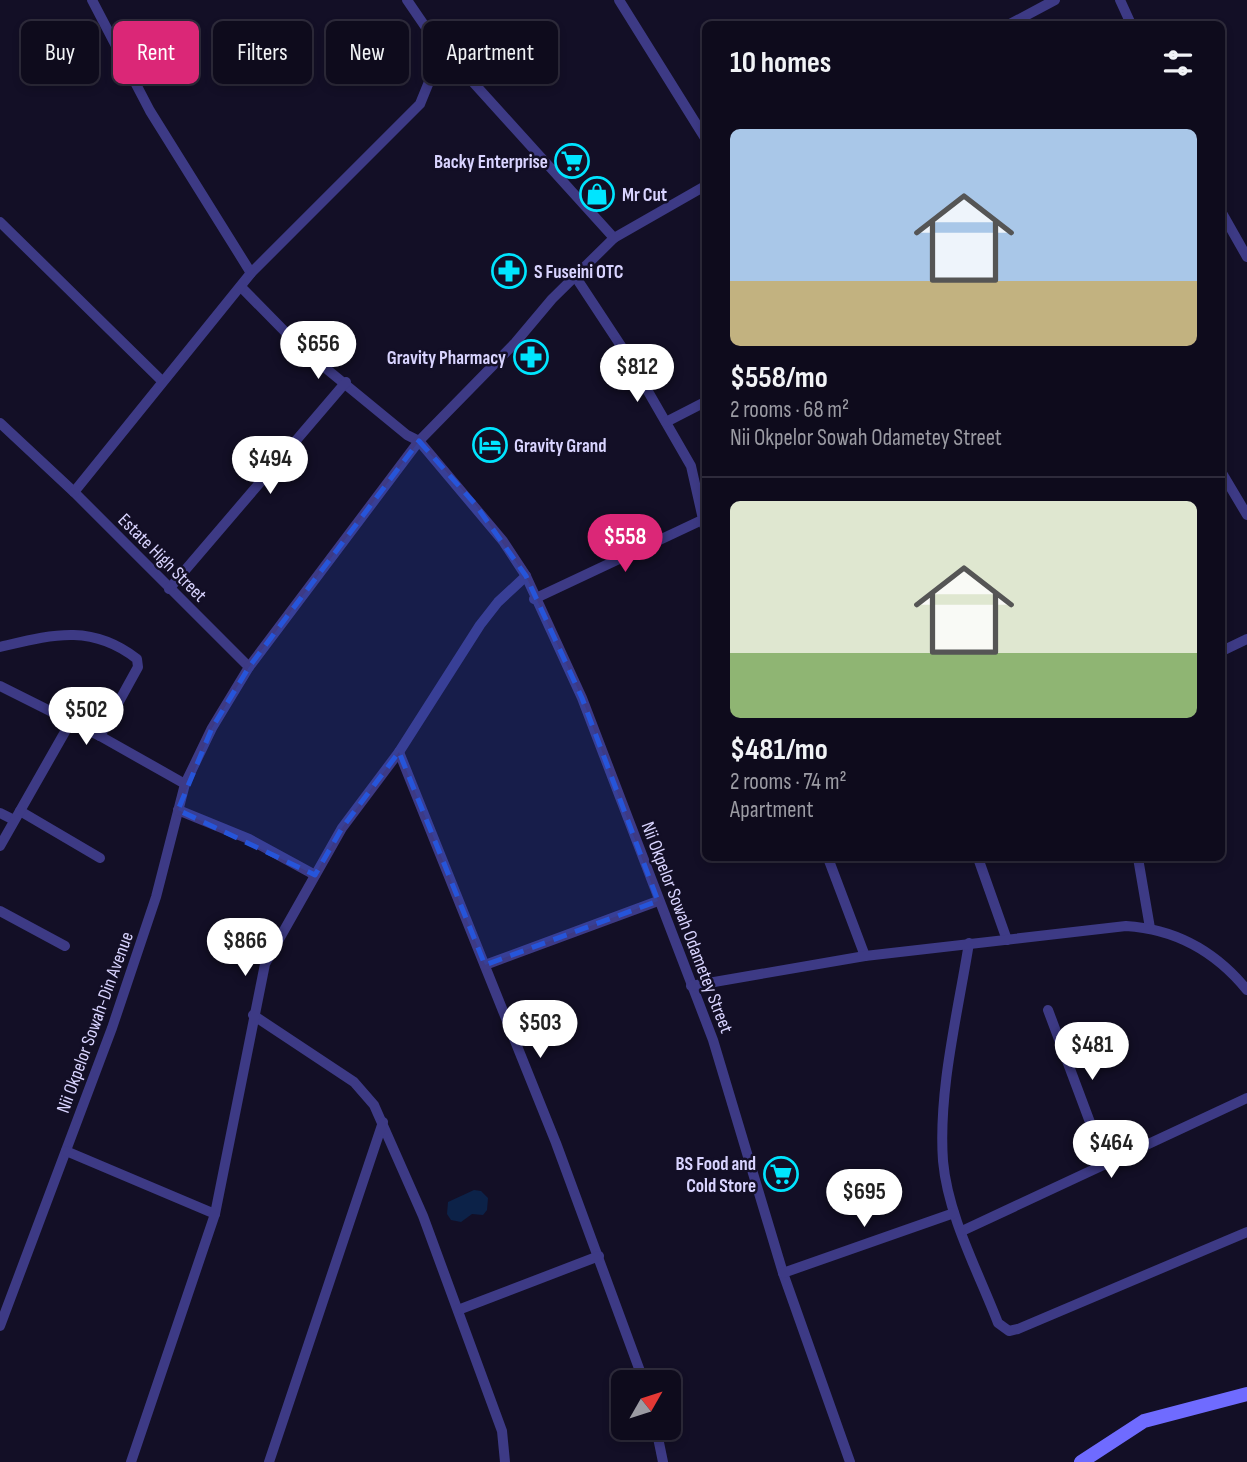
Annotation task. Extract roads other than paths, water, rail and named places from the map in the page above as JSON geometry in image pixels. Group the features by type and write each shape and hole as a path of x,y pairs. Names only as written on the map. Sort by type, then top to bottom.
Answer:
{"street":[{"path":"92,0 150,111 250,273"},
{"path":"407,0 423,23"},
{"path":"618,0 702,133"},
{"path":"1016,21 1055,0"},
{"path":"1120,0 1130,21"},
{"path":"74,492 162,381 242,287 250,273 419,104 428,84"},
{"path":"475,84 614,238"},
{"path":"249,667 419,441 614,238 702,188"},
{"path":"1225,218 1247,257"},
{"path":"0,222 162,381"},
{"path":"575,276 691,466 702,511"},
{"name":"Nii Okpelor Sowah Odametey Street","path":"242,287 301,348 346,382 407,435 419,441 475,504 526,576 534,600 582,698 713,1040 783,1273 850,1462"},
{"path":"169,589 346,382"},
{"path":"666,422 702,404"},
{"name":"Estate High Street","path":"0,424 74,492 249,667"},
{"path":"1225,478 1247,515"},
{"path":"534,600 702,525"},
{"path":"131,1462 215,1214 265,964 342,828 399,752 480,625 498,602 526,576"},
{"path":"0,647 57,634 90,635 137,659 138,667 100,736"},
{"path":"1225,650 1247,639"},
{"name":"Nii Okpelor Sowah-Din Avenue","path":"0,1326 66,1151 156,897 185,784 212,728 249,667"},
{"path":"0,686 69,723 100,736 185,784"},
{"path":"0,846 69,723"},
{"path":"399,752 599,1256 640,1370"},
{"path":"178,810 249,839 315,875"},
{"path":"0,813 17,816 100,858"},
{"path":"829,861 865,956"},
{"path":"979,861 1007,940"},
{"path":"1139,861 1150,928"},
{"path":"485,965 658,901"},
{"path":"0,911 65,946"},
{"path":"691,986 865,956 1126,926 1150,928 1199,946 1231,971 1247,990"},
{"path":"969,943 944,1112 943,1162 954,1213 998,1323 1009,1331 1247,1232"},
{"path":"1048,1010 1106,1165"},
{"path":"253,1015 354,1082 374,1105 423,1216 458,1310 502,1431 505,1462"},
{"path":"962,1231 1247,1098"},
{"path":"268,1462 383,1122"},
{"path":"66,1151 215,1214"},
{"path":"783,1273 954,1213"},
{"path":"458,1310 599,1256"},
{"path":"1081,1462 1096,1457 1144,1421 1247,1394"},
{"path":"658,1440 663,1462"}],"water":[{"path":"474,1190 481,1191 488,1198 487,1210 483,1215 472,1214 461,1222 451,1220 447,1214 448,1202"}],"place":[{"name":"Backy Enterprise","path":"572,161"},
{"name":"Mr Cut","path":"597,194"},
{"name":"S Fuseini OTC","path":"509,271"},
{"name":"Gravity Pharmacy","path":"531,357"},
{"name":"Gravity Grand","path":"490,445"},
{"name":"BS Food and Cold Store","path":"781,1174"}]}
